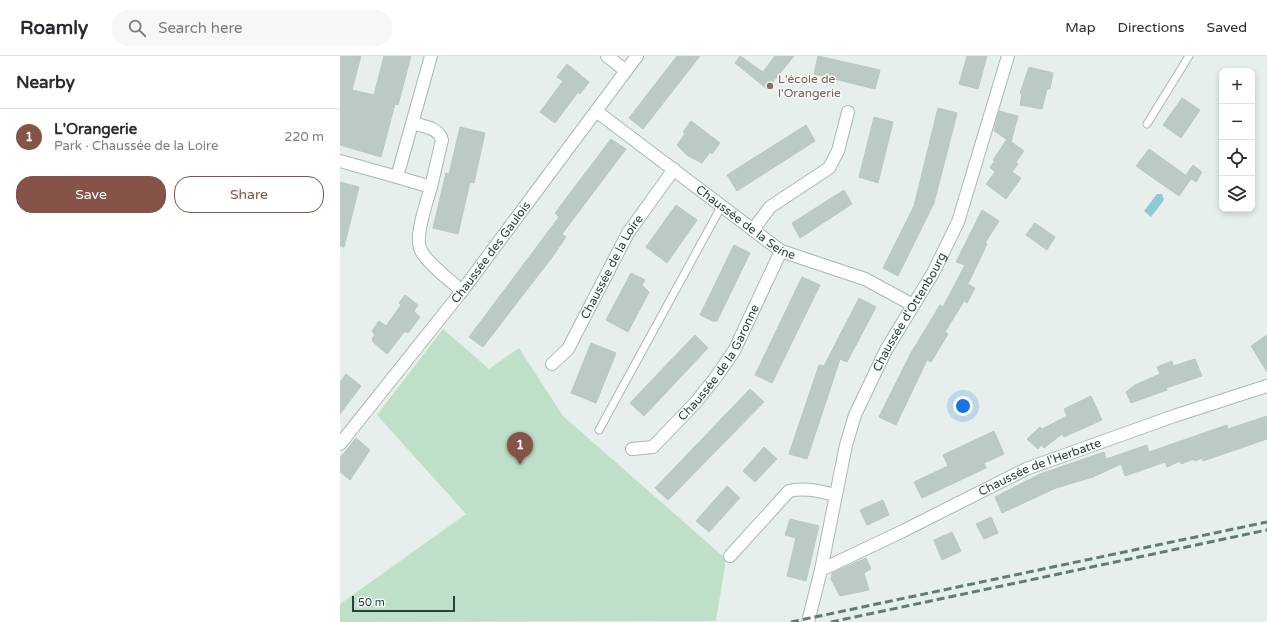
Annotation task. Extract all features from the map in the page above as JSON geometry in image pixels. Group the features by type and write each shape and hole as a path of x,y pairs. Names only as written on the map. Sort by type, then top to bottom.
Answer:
{"street":[{"path":"397,177 431,56"},
{"path":"607,56 626,71"},
{"name":"Chaussée des Gaulois","path":"340,444 462,291 637,56"},
{"name":"Chaussée d'Ottenbourg","path":"808,622 821,570 846,445 855,415 873,374 945,250 958,222 1008,56"},
{"name":"Chaussée de la Seine","path":"596,111 781,251 865,279 913,305"},
{"path":"753,230 770,207 829,168 838,151 848,112"},
{"path":"413,123 435,130 440,134 442,140 420,235 420,248 426,257 462,291"},
{"path":"340,161 431,187"},
{"name":"Chaussée de la Loire","path":"552,364 568,349 628,233 674,169"},
{"name":"Chaussée de la Garonne","path":"632,449 653,447 716,377 734,351 781,251"},
{"name":"Chaussée de l'Herbatte","path":"821,570 903,531 1026,469 1174,416 1267,386"},
{"path":"730,556 790,491 821,491 835,495"}],"lane":[{"path":"1147,124 1189,56"},
{"path":"599,430 722,207"}],"green space":[{"path":"443,329 489,369 519,348 563,416 726,559 716,621 340,622 340,604 466,514 377,415"}],"water":[{"path":"1157,194 1162,194 1164,200 1151,217 1144,211"}],"building":[{"path":"340,56 361,56 352,90 374,95 384,56 411,56 398,105 395,104 381,157 340,145"},
{"path":"677,56 700,56 643,129 629,118"},
{"path":"740,56 763,72 775,56 794,56 767,89 735,63"},
{"path":"818,56 880,70 875,89 814,74"},
{"path":"967,56 987,56 978,89 959,84"},
{"path":"567,64 589,82 580,94 578,92 555,123 540,112 563,81 557,77"},
{"path":"1029,67 1053,73 1050,89 1047,89 1042,109 1020,105 1022,94 1020,93"},
{"path":"1182,98 1200,110 1181,138 1163,125"},
{"path":"938,108 957,113 934,203 898,276 883,268 914,206"},
{"path":"999,111 1018,116 1011,142 994,131"},
{"path":"874,117 893,122 878,183 859,177"},
{"path":"691,121 720,143 712,154 710,152 702,163 688,156 677,145 685,134 683,132"},
{"path":"806,125 815,141 737,191 727,175"},
{"path":"460,127 485,133 474,183 470,182 458,234 433,228 446,173 449,174"},
{"path":"611,139 626,149 562,234 566,237 553,256 483,347 469,337 559,217 555,213"},
{"path":"1007,139 1024,151 1016,162 1018,164 1012,172 1021,178 1006,199 986,184 995,172 990,167 995,161 993,160"},
{"path":"1149,149 1191,179 1179,196 1136,166"},
{"path":"1193,165 1202,172 1196,182 1186,175"},
{"path":"340,182 359,187 344,247 340,246"},
{"path":"844,190 852,204 800,238 792,223"},
{"path":"676,205 697,220 667,263 646,247"},
{"path":"982,210 999,221 985,243 987,244 968,284 975,288 967,303 964,301 945,332 948,334 931,362 927,360 896,425 879,417 911,353 940,305 943,307 965,265 956,262"},
{"path":"1035,223 1055,237 1047,250 1026,235"},
{"path":"734,245 750,253 717,321 713,321 700,315"},
{"path":"631,273 645,280 642,285 649,292 628,332 606,320"},
{"path":"802,277 820,285 772,383 755,375"},
{"path":"405,295 418,305 414,311 420,317 408,333 405,331 387,354 373,342 372,339 375,335 372,331 379,321 386,326 401,305 399,303"},
{"path":"859,298 876,307 847,362 840,359 807,459 789,454 819,365 824,366"},
{"path":"695,335 708,348 644,416 630,403"},
{"path":"1267,335 1267,372 1251,346"},
{"path":"591,343 616,353 596,403 571,393"},
{"path":"1195,359 1202,376 1166,388 1167,390 1131,403 1126,392 1135,385 1160,374 1157,367 1172,361 1173,366"},
{"path":"346,374 361,386 340,414 340,382"},
{"path":"750,389 764,402 668,500 655,488"},
{"path":"1091,396 1102,420 1064,437 1062,434 1044,448 1041,445 1038,449 1027,439 1040,427 1042,429 1067,416 1064,409"},
{"path":"1267,416 1267,439 1203,461 1202,458 1195,461 1194,459 1181,464 1180,461 1167,467 1165,462 1125,476 1121,464 1093,477 1056,488 1002,513 995,497 1040,474 1104,452 1106,459 1147,445 1149,452 1227,425 1228,429"},
{"path":"994,431 1004,454 984,463 986,468 922,498 914,482 948,466 943,455"},
{"path":"356,438 370,450 350,480 340,472 340,458"},
{"path":"764,447 777,459 755,482 743,471"},
{"path":"727,486 740,498 709,532 696,521"},
{"path":"883,500 889,515 867,525 860,510"},
{"path":"991,517 998,533 984,539 976,524"},
{"path":"790,519 819,526 806,581 787,576 796,538 785,535"},
{"path":"952,532 961,551 942,560 934,540"},
{"path":"866,558 871,569 864,573 869,590 840,596 831,579 832,573"}],"railway":[{"path":"791,622 1267,522"},
{"path":"831,622 1267,530"}],"place":[{"name":"L'école de l'Orangerie","path":"770,86"},
{"name":"L'Orangerie","path":"520,465"}]}
